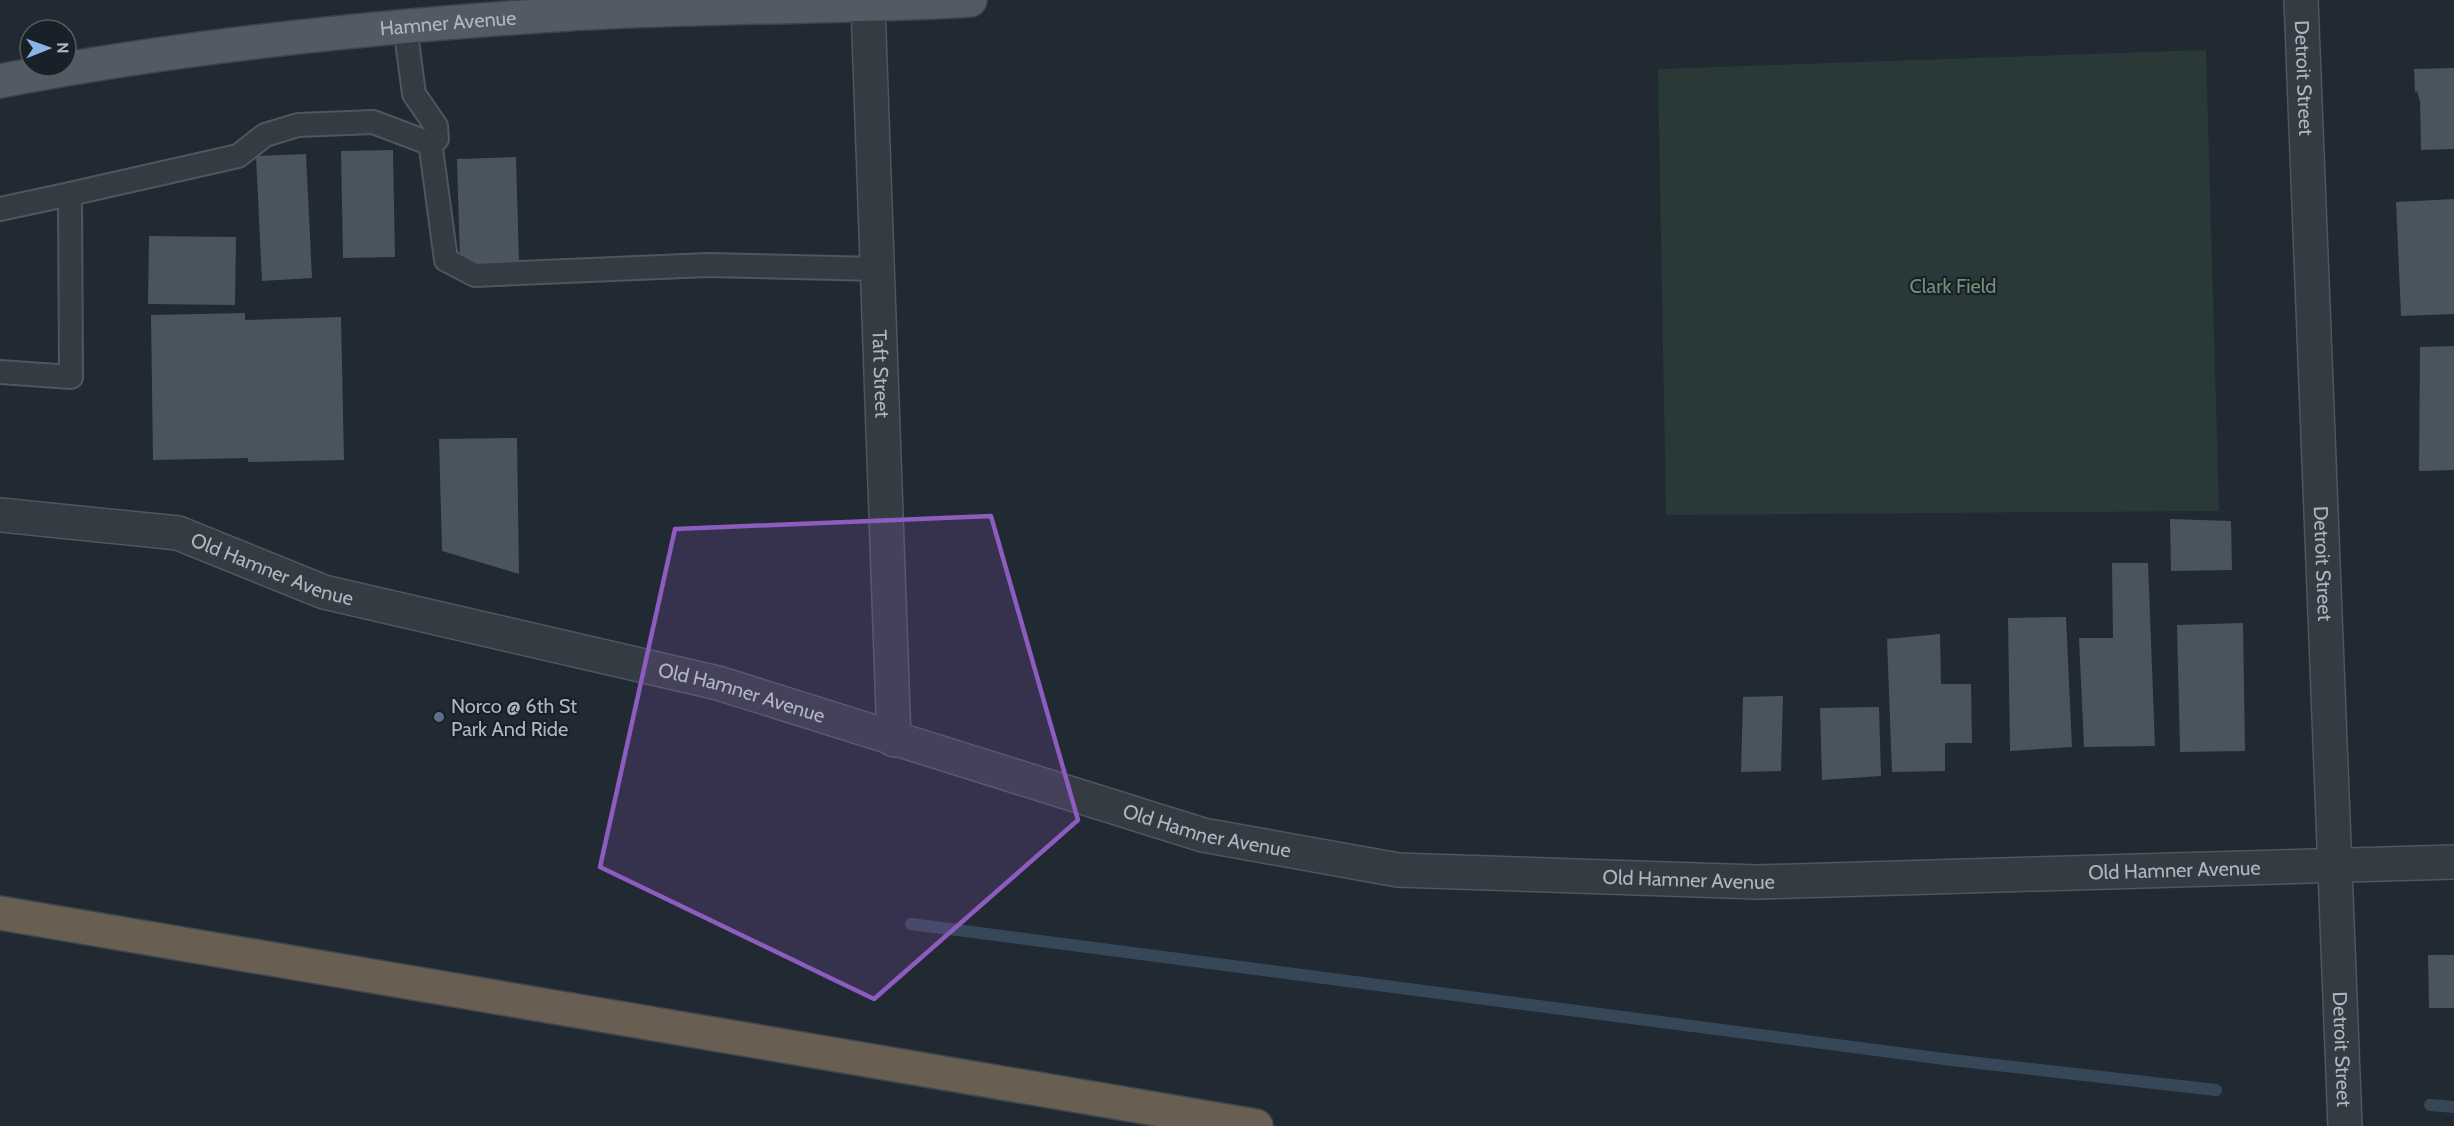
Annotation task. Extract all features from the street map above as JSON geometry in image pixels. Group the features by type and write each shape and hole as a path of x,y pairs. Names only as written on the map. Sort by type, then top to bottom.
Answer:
{"highway":[{"path":"0,914 1256,1126"}],"main road":[{"name":"Hamner Avenue","path":"0,81 188,49 405,26 501,10 570,14 868,6 970,0"}],"street":[{"name":"Detroit Street","path":"2301,0 2336,863 2344,1126"},
{"name":"Taft Street","path":"868,6 894,740"},
{"name":"Old Hamner Avenue","path":"0,515 178,533 324,592 718,683 1203,835 1398,870 1758,882 2336,863 2454,862"}],"lane":[{"path":"0,209 238,156 265,135 298,125 372,122 426,142 437,139 436,126 414,94 405,26"},
{"path":"430,141 446,260 475,274 707,265 878,269"},
{"path":"0,372 71,377 70,194"}],"highlighted area":[{"path":"991,516 1078,820 874,999 600,867 675,529"}],"green space":[{"name":"Clark Field","path":"2206,50 2219,511 1666,515 1658,69"}],"building":[{"path":"2454,68 2454,149 2421,150 2420,101 2417,91 2415,92 2414,69"},
{"path":"393,150 395,257 343,258 341,151"},
{"path":"306,154 312,278 262,281 256,156"},
{"path":"516,157 519,261 460,263 457,159"},
{"path":"2454,199 2454,314 2401,316 2396,202"},
{"path":"149,236 236,237 235,305 148,304"},
{"path":"245,313 245,320 341,317 344,460 248,462 248,458 153,460 151,315"},
{"path":"2454,346 2454,470 2419,471 2420,347"},
{"path":"517,438 519,574 442,551 439,439"},
{"path":"2170,519 2231,521 2232,570 2171,571"},
{"path":"2112,563 2148,563 2155,746 2084,747 2079,638 2113,638"},
{"path":"2066,617 2072,747 2010,751 2008,618"},
{"path":"2243,623 2245,751 2180,752 2177,625"},
{"path":"1940,634 1941,684 1971,684 1972,743 1945,743 1945,771 1892,772 1887,639"},
{"path":"1783,696 1781,771 1741,772 1743,697"},
{"path":"1879,707 1881,776 1822,780 1820,708"},
{"path":"2428,955 2454,955 2454,1008 2429,1008"}],"waterway":[{"path":"911,924 1952,1060 2216,1090"},
{"path":"2430,1105 2454,1107"}],"place":[{"name":"Norco @ 6th St Park And Ride","path":"439,717"}]}
